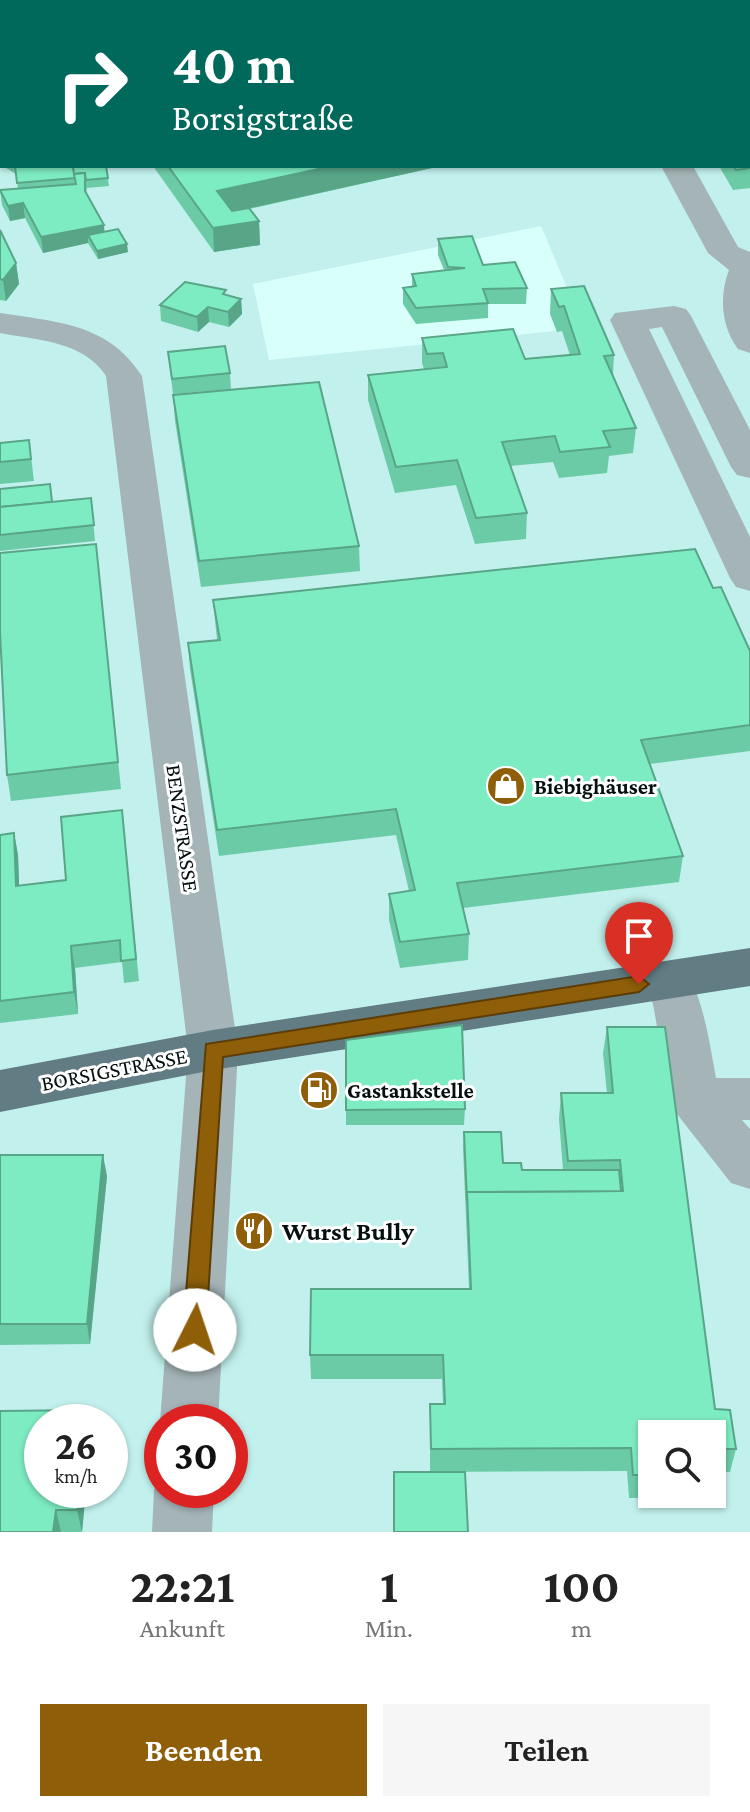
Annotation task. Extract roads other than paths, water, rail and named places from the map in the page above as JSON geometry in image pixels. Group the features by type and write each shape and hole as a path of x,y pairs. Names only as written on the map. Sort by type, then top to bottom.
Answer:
{"main road":[{"name":"BORSIGSTRASSE","path":"0,1091 213,1050 750,967"}],"street":[{"path":"678,168 725,253 749,264 740,290 740,315 750,342"},
{"path":"750,467 674,316 627,320 750,578"},
{"name":"BENZSTRASSE","path":"0,323 84,341 115,361 124,376 213,1050 190,1404"},
{"path":"668,980 677,1004 695,1099 750,1167"},
{"path":"695,1099 750,1099"},
{"path":"182,1532 183,1508"}],"place":[{"name":"Biebighäuser","path":"506,786"},
{"name":"Gastankstelle","path":"319,1090"},
{"name":"Wurst Bully","path":"254,1231"}]}
